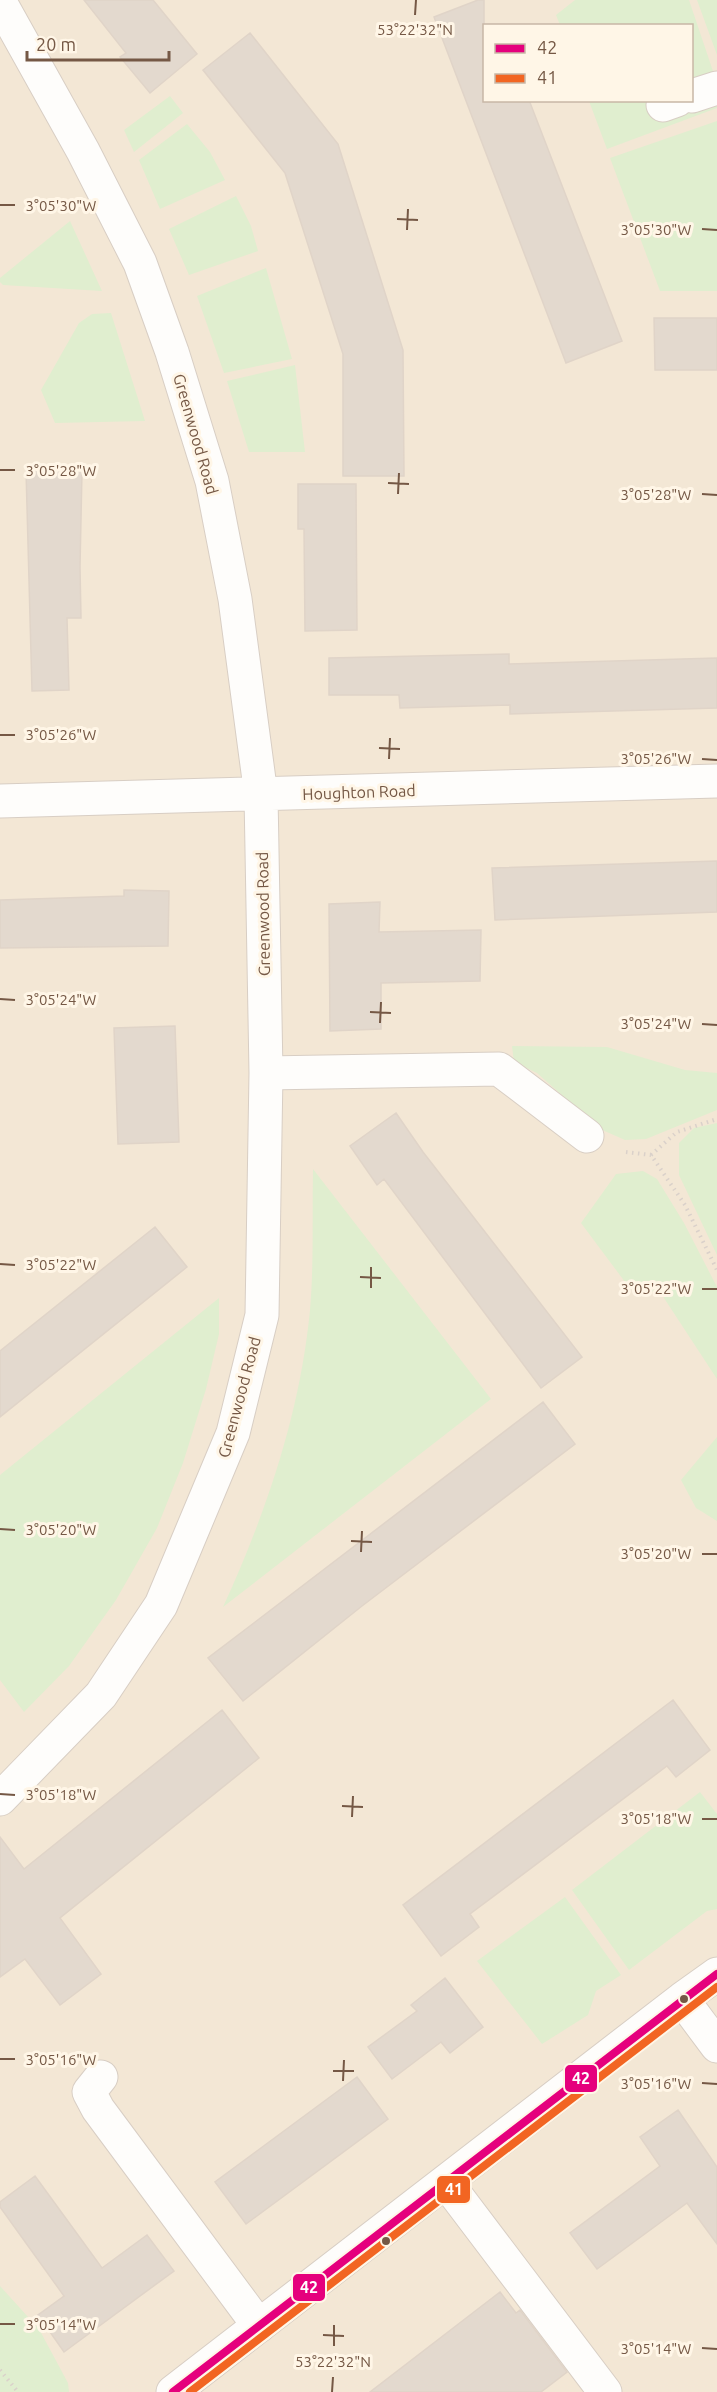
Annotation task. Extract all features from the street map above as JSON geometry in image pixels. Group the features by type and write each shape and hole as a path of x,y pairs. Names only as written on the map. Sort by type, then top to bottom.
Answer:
{"street":[{"name":"Greenwood Road","path":"0,2 83,151 140,262 172,352 212,481 235,599 261,795 266,1073 262,1315 233,1433 161,1605 101,1695 0,1799"},
{"path":"693,95 717,87"},
{"name":"Houghton Road","path":"0,801 717,781"},
{"path":"266,1073 499,1069 588,1136"},
{"path":"173,2392 717,1974"},
{"path":"682,1999 717,2046"},
{"path":"101,2077 89,2092 98,2109 259,2326"},
{"path":"447,2182 605,2392"}],"path":[{"path":"717,1119 677,1132 651,1155 685,1204 717,1270"},
{"path":"0,2370 18,2392"}],"shaded area":[{"path":"0,0 717,0 717,2392 0,2392"}],"green space":[{"path":"575,0 689,0 717,83 717,108 607,149 589,102 693,102 693,24 560,24 556,15"},
{"path":"697,0 717,0 717,55"},
{"path":"170,96 183,113 134,152 124,130"},
{"path":"717,121 717,291 660,291 610,158"},
{"path":"187,124 210,152 225,180 160,209 139,160"},
{"path":"236,196 251,226 258,251 189,275 169,229"},
{"path":"70,221 102,291 3,285 0,282 0,278"},
{"path":"266,268 292,359 224,373 197,296"},
{"path":"111,313 145,421 55,423 41,390 79,323 92,314"},
{"path":"295,365 305,452 249,452 227,381"},
{"path":"512,1046 607,1047 685,1070 717,1073 717,1110 646,1139 625,1140 600,1129 537,1073 514,1062"},
{"path":"717,1123 717,1255 679,1175 679,1143 694,1128"},
{"path":"313,1169 491,1399 223,1607 267,1499 298,1387 310,1310"},
{"path":"643,1171 657,1179 684,1223 717,1287 717,1379 662,1295 625,1282 581,1223 616,1174"},
{"path":"219,1298 219,1334 206,1389 183,1463 157,1528 116,1600 69,1666 24,1712 0,1680 0,1475"},
{"path":"717,1437 717,1521 696,1508 681,1480"},
{"path":"700,1792 717,1814 717,1909 707,1911 629,1970 572,1890"},
{"path":"565,1897 621,1975 596,1991 588,2015 542,2044 477,1961"},
{"path":"0,2286 39,2329 68,2383 69,2392 0,2392"}],"building":[{"path":"84,0 153,0 197,54 150,93 120,57 126,53"},
{"path":"478,0 484,0 483,102 530,102 622,341 566,363 434,17"},
{"path":"250,33 338,144 403,350 404,476 343,476 343,354 285,173 203,70"},
{"path":"654,318 717,318 717,370 655,370"},
{"path":"26,470 82,471 81,618 67,618 69,690 32,691"},
{"path":"298,484 356,484 357,630 305,631 304,529 298,529"},
{"path":"509,654 509,664 717,658 717,708 510,714 510,705 400,708 399,695 329,695 329,658"},
{"path":"717,861 717,912 495,920 492,868"},
{"path":"124,890 169,891 168,946 0,948 0,900 124,896"},
{"path":"380,902 379,932 481,930 480,981 381,983 381,1029 330,1031 329,904"},
{"path":"175,1026 179,1142 118,1144 114,1028"},
{"path":"396,1113 423,1152 582,1357 541,1388 384,1179 377,1185 350,1146"},
{"path":"155,1227 187,1267 0,1417 0,1351"},
{"path":"543,1402 575,1444 362,1606 243,1701 208,1658"},
{"path":"673,1700 710,1750 676,1777 667,1766 470,1914 479,1927 441,1956 403,1905"},
{"path":"222,1710 259,1758 60,1918 101,1974 60,2005 25,1959 0,1977 0,1837 24,1869"},
{"path":"445,1978 483,2027 450,2053 441,2042 392,2079 368,2047 417,2011 411,2005"},
{"path":"357,2077 388,2119 246,2224 215,2182"},
{"path":"678,2110 717,2167 717,2244 687,2203 597,2269 570,2233 660,2166 640,2137"},
{"path":"35,2176 102,2268 147,2235 174,2271 64,2352 38,2315 64,2296 0,2207 0,2202"},
{"path":"500,2292 516,2313 520,2310 567,2372 541,2392 370,2392"}],"transit line":[{"name":"42","path":"173,2392 717,1974"},
{"name":"41","path":"190,2392 717,1987"}]}
